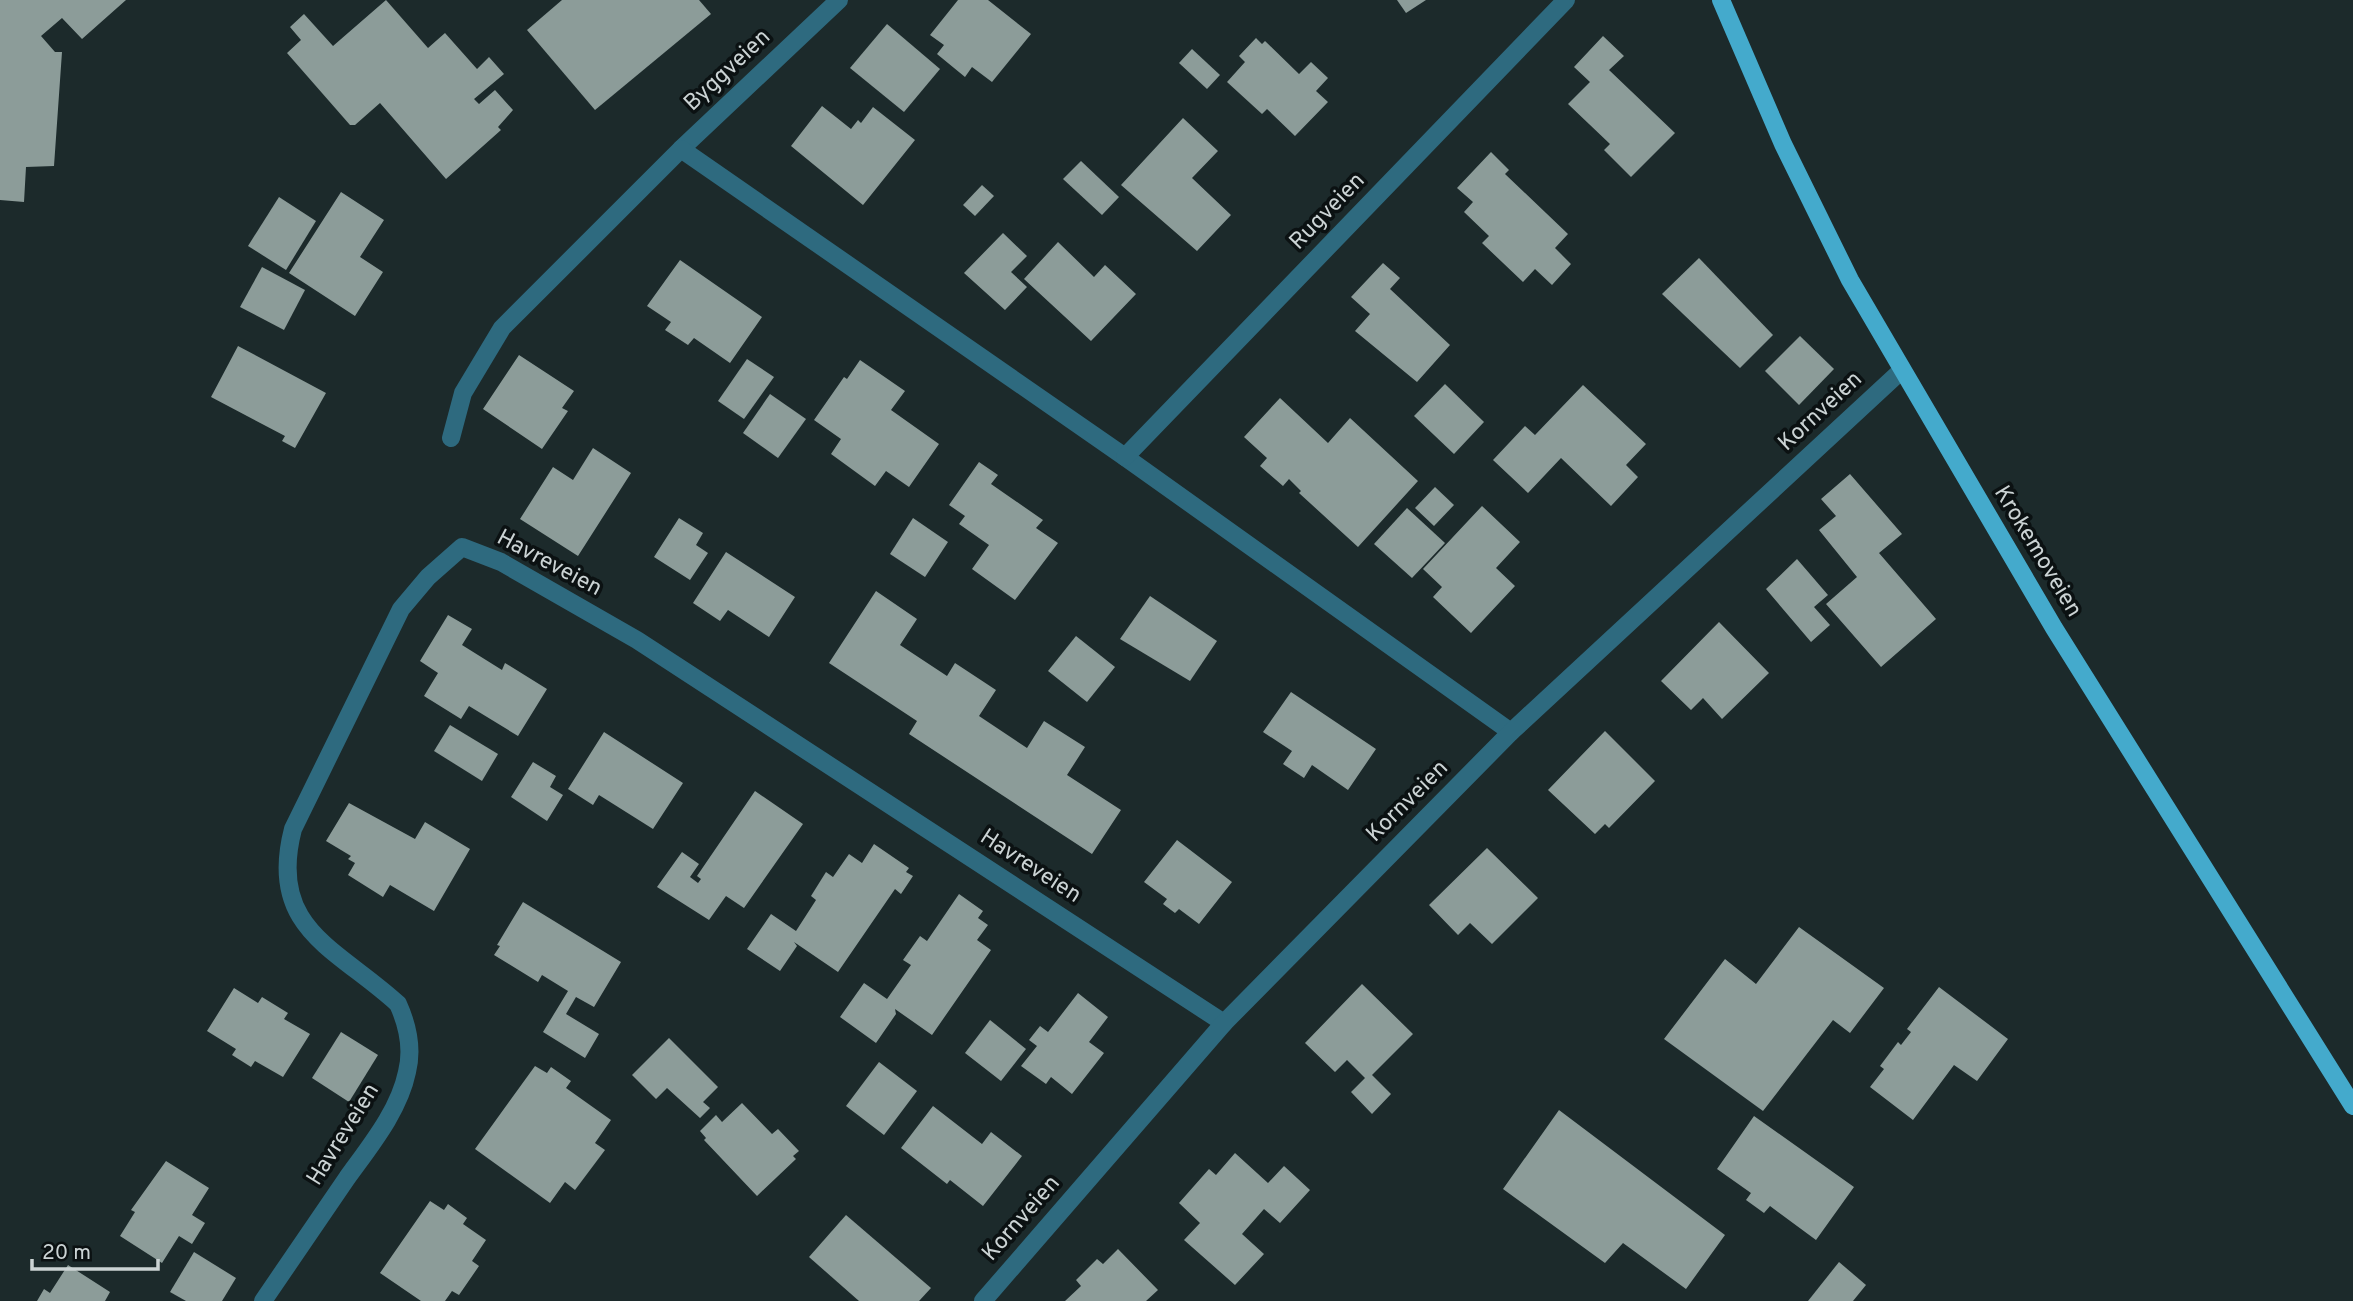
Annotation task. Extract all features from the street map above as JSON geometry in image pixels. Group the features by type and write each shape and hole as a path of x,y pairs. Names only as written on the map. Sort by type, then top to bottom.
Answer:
{"main road":[{"name":"Krokemoveien","path":"1721,0 1779,135 1850,281 2053,628 2353,1106"}],"street":[{"name":"Byggveien","path":"451,438 463,393 502,328 681,149 839,0"},
{"name":"Rugveien","path":"1125,457 1566,0"},
{"path":"681,149 1125,457 1511,732"},
{"name":"Kornveien","path":"983,1301 1224,1023 1511,732 1902,370"},
{"name":"Havreveien","path":"263,1301 380,1130 398,1098 407,1072 410,1050 405,1020 398,1004 306,928 292,899 286,872 293,829 401,609 428,577 461,547 501,562 637,640 1224,1023"}],"building":[{"path":"0,0 126,0 82,39 62,18 41,36 55,52 62,52 54,166 26,167 24,202 0,200"},
{"path":"386,0 428,48 445,33 477,69 489,57 504,74 474,99 479,104 495,90 513,110 498,127 501,130 446,179 380,103 355,125 350,125 287,53 301,40 290,27 304,14 333,46"},
{"path":"562,0 699,0 711,14 595,110 527,30"},
{"path":"958,0 988,0 1031,34 992,82 972,67 965,77 937,54 944,45 930,35"},
{"path":"1397,0 1426,0 1406,13"},
{"path":"887,24 940,69 904,112 850,68"},
{"path":"1603,36 1624,56 1609,70 1675,133 1631,177 1604,150 1610,144 1568,104 1590,82 1574,67"},
{"path":"1256,38 1262,44 1265,41 1299,74 1311,62 1328,78 1316,91 1328,102 1295,136 1267,109 1262,114 1227,82 1245,62 1239,56"},
{"path":"1192,49 1220,75 1207,89 1179,63"},
{"path":"822,106 851,129 858,120 861,123 873,107 915,140 863,205 791,146"},
{"path":"1183,118 1218,151 1192,178 1231,215 1197,251 1121,185"},
{"path":"1491,152 1509,170 1505,174 1568,234 1555,248 1571,264 1552,285 1535,269 1523,282 1482,243 1489,236 1464,212 1473,202 1457,188"},
{"path":"1081,161 1119,197 1102,215 1063,179"},
{"path":"982,185 994,196 975,216 963,205"},
{"path":"341,192 384,220 360,257 383,272 355,316 289,273"},
{"path":"279,197 316,221 286,270 248,246"},
{"path":"1003,233 1027,256 1011,272 1027,287 1005,310 964,273"},
{"path":"1058,242 1094,277 1105,265 1136,294 1091,341 1024,279"},
{"path":"1699,258 1773,335 1740,368 1662,294"},
{"path":"680,260 762,317 730,363 694,338 688,345 665,330 671,322 647,306"},
{"path":"1383,263 1400,278 1390,289 1450,345 1417,382 1355,331 1370,314 1351,297"},
{"path":"262,267 305,290 284,330 240,307"},
{"path":"1800,336 1834,369 1799,405 1765,371"},
{"path":"238,346 326,393 295,448 282,441 285,436 211,397"},
{"path":"519,355 574,391 562,408 568,411 542,449 483,409"},
{"path":"747,359 774,377 744,419 718,401"},
{"path":"860,360 905,391 891,410 939,444 909,487 886,471 875,486 831,454 841,439 814,420 844,377 847,379"},
{"path":"1445,384 1484,422 1454,454 1414,416"},
{"path":"1583,385 1646,444 1626,465 1638,477 1611,506 1561,458 1528,493 1493,460 1525,426 1535,435"},
{"path":"770,394 806,419 778,458 743,433"},
{"path":"1280,398 1328,443 1350,418 1418,481 1358,547 1299,493 1301,491 1289,479 1283,486 1260,466 1267,458 1244,437"},
{"path":"593,448 631,473 578,556 520,519 553,467 573,480"},
{"path":"979,462 998,475 991,484 1043,520 1036,528 1058,543 1015,600 972,569 989,545 959,524 965,516 949,505"},
{"path":"1850,474 1902,534 1879,553 1936,619 1881,667 1826,604 1857,577 1819,530 1836,516 1821,499"},
{"path":"1435,487 1454,505 1434,526 1415,508"},
{"path":"1482,506 1520,542 1496,568 1515,586 1471,633 1433,597 1442,587 1423,569"},
{"path":"1407,508 1445,543 1412,578 1374,544"},
{"path":"679,518 703,533 696,545 708,553 690,580 654,557"},
{"path":"913,518 948,542 925,577 890,554"},
{"path":"726,552 795,597 769,637 728,610 720,621 693,603"},
{"path":"1797,559 1828,595 1814,607 1830,625 1811,642 1766,589"},
{"path":"876,591 917,619 900,645 947,676 955,663 996,690 979,716 1027,748 1044,721 1085,747 1067,775 1121,810 1092,854 909,734 917,721 829,663"},
{"path":"1150,596 1217,641 1190,681 1120,639"},
{"path":"448,615 472,629 462,645 502,670 505,663 547,689 518,736 469,706 461,719 424,696 438,673 420,661"},
{"path":"1719,622 1769,673 1722,719 1703,698 1691,710 1661,681"},
{"path":"1076,636 1115,667 1087,702 1048,671"},
{"path":"1291,692 1376,749 1348,790 1312,765 1304,778 1283,764 1292,751 1263,732"},
{"path":"450,725 498,754 482,781 434,751"},
{"path":"1605,731 1655,781 1609,828 1605,824 1595,834 1548,790"},
{"path":"604,732 683,783 653,829 599,795 593,805 568,789"},
{"path":"533,762 556,776 550,787 563,795 547,821 511,797"},
{"path":"755,791 803,824 744,908 726,896 709,920 657,887 682,852 699,864 690,877 698,883 701,879 697,876"},
{"path":"349,803 415,839 425,822 470,849 434,911 390,885 383,897 348,875 355,863 348,859 351,856 326,841"},
{"path":"1177,840 1232,882 1199,924 1179,909 1175,913 1163,904 1167,899 1144,882"},
{"path":"874,844 909,868 906,872 913,876 901,894 895,889 838,972 794,942 797,946 780,971 747,949 771,914 796,931 816,900 811,896 826,872 833,877 849,854 862,863"},
{"path":"1487,848 1538,898 1492,944 1470,923 1458,935 1429,905"},
{"path":"959,894 983,911 978,918 988,925 977,940 991,950 932,1035 895,1009 896,1014 876,1043 840,1017 864,983 887,999 911,965 903,960 920,936 927,941"},
{"path":"523,902 621,962 594,1007 576,997 566,1014 599,1034 585,1058 543,1032 568,991 542,975 538,982 494,955 500,946 497,945"},
{"path":"1799,927 1884,988 1850,1033 1833,1020 1763,1111 1664,1039 1725,959 1756,984"},
{"path":"1362,984 1413,1034 1372,1075 1391,1094 1372,1114 1351,1092 1365,1078 1347,1060 1335,1072 1305,1043"},
{"path":"1939,987 2008,1039 1977,1081 1954,1065 1913,1120 1870,1087 1884,1069 1880,1066 1898,1042 1901,1045 1911,1032 1907,1029"},
{"path":"234,988 258,1003 262,997 288,1013 284,1019 310,1034 283,1077 255,1061 251,1067 232,1055 236,1049 207,1031"},
{"path":"1078,993 1108,1017 1089,1042 1104,1053 1072,1094 1051,1077 1046,1084 1021,1066 1037,1046 1029,1040 1040,1026 1048,1032"},
{"path":"990,1020 1026,1049 1001,1081 965,1053"},
{"path":"341,1032 378,1055 349,1102 312,1078"},
{"path":"669,1038 718,1087 703,1102 710,1108 700,1118 667,1088 656,1099 632,1075"},
{"path":"879,1062 917,1091 884,1135 846,1106"},
{"path":"535,1066 547,1073 551,1067 571,1081 566,1088 611,1120 595,1143 605,1150 575,1190 565,1182 550,1203 475,1149"},
{"path":"742,1103 772,1134 778,1129 799,1151 793,1156 796,1159 757,1196 704,1140 706,1138 700,1131 716,1115 722,1122"},
{"path":"933,1106 982,1144 991,1132 1022,1156 983,1206 950,1180 947,1184 901,1148"},
{"path":"1559,1110 1725,1235 1686,1289 1623,1243 1605,1263 1503,1189"},
{"path":"1754,1116 1854,1187 1816,1240 1770,1206 1764,1213 1746,1200 1751,1193 1717,1169"},
{"path":"1235,1153 1268,1183 1284,1166 1310,1190 1280,1223 1264,1209 1242,1234 1264,1254 1235,1285 1184,1240 1200,1223 1179,1203 1209,1169 1216,1175"},
{"path":"166,1161 209,1188 192,1215 205,1223 192,1244 179,1236 162,1263 120,1236 135,1212 131,1210"},
{"path":"430,1201 444,1210 448,1204 467,1218 463,1224 486,1240 472,1261 479,1266 459,1295 452,1291 445,1301 421,1301 380,1273"},
{"path":"846,1215 931,1288 919,1301 859,1301 809,1257"},
{"path":"1118,1249 1158,1290 1146,1301 1065,1301 1081,1286 1076,1280 1097,1259 1103,1264"},
{"path":"194,1252 236,1278 222,1301 186,1301 170,1292"},
{"path":"1839,1262 1866,1285 1853,1301 1808,1301"},
{"path":"68,1265 110,1292 105,1301 37,1301 44,1289 50,1293"}]}
